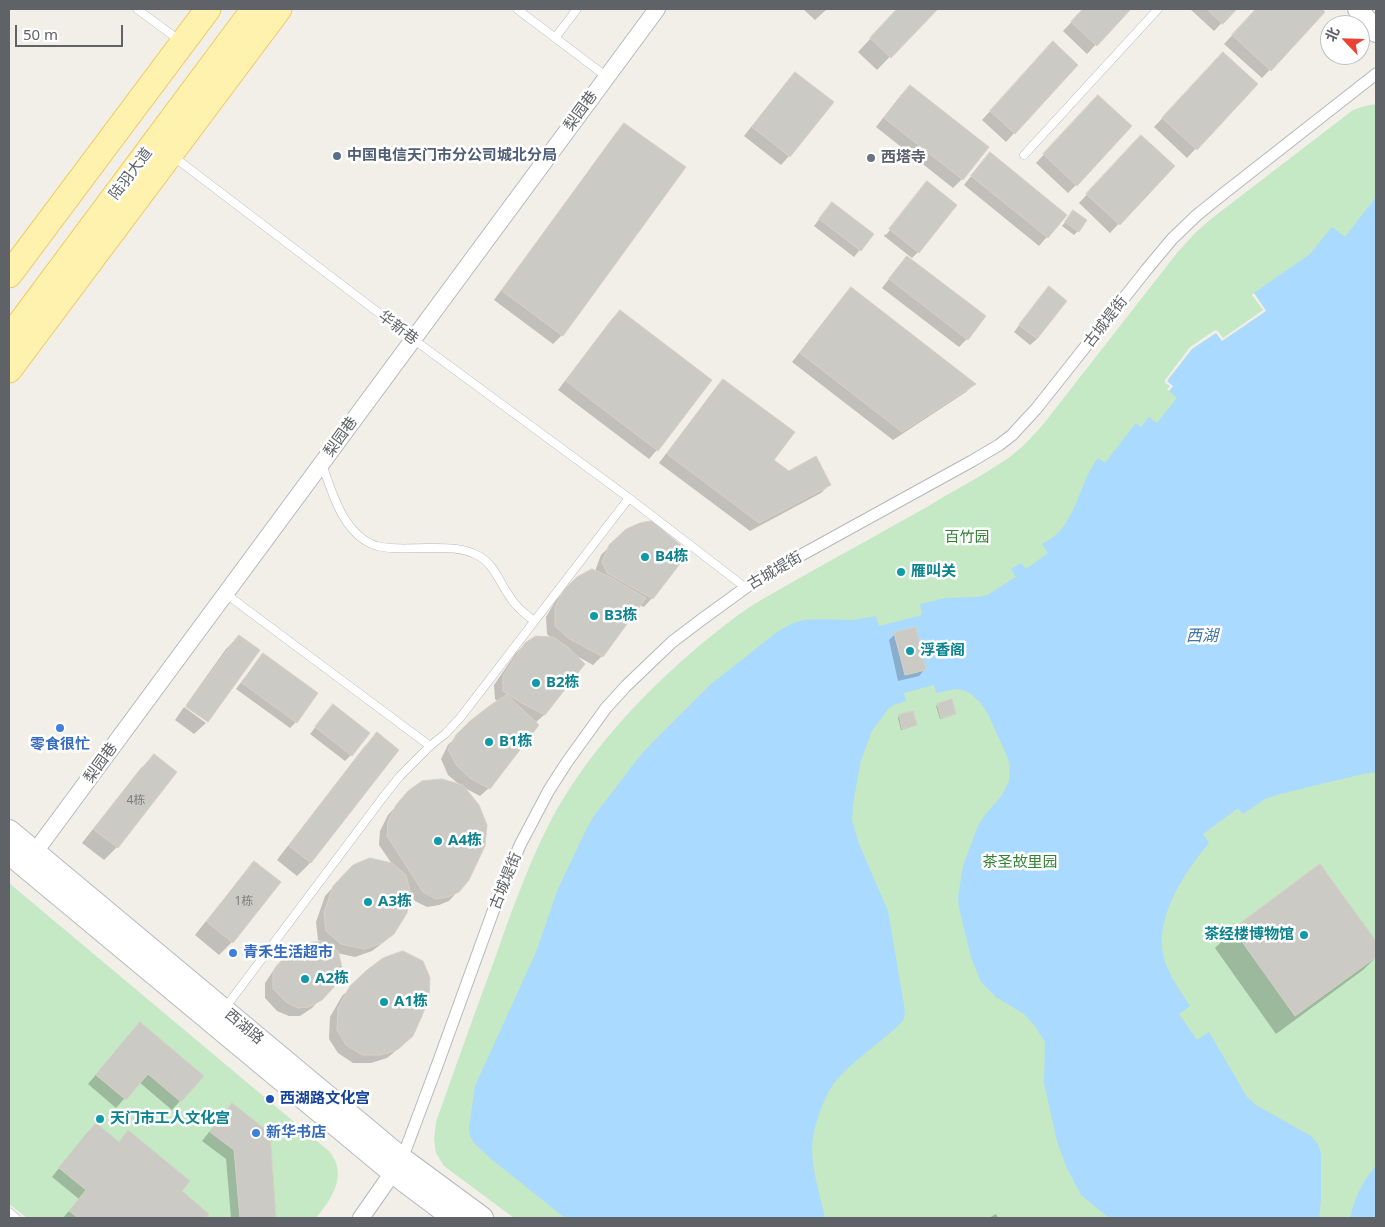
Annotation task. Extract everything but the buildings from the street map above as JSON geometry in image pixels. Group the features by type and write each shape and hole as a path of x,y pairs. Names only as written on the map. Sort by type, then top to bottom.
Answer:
{"main road":[{"path":"9,274 208,9"},
{"name":"陆羽大道","path":"9,311 235,9"},
{"name":"陆羽大道","path":"9,338 254,9"},
{"path":"9,370 279,9"},
{"name":"西湖路","path":"9,831 23,857 398,1166 482,1218"},
{"name":"西湖路","path":"23,857 224,1010 454,1218"}],"street":[{"name":"梨园巷","path":"23,857 225,594 657,9"},
{"path":"1358,9 1376,32"},
{"name":"古城堤街","path":"361,1218 398,1166 498,898 520,845 549,790 606,708 672,642 756,580 999,445 1012,434 1042,401 1172,239 1222,194 1376,74"}],"lane":[{"path":"137,9 182,43"},
{"path":"517,9 607,76"},
{"path":"555,38 577,9"},
{"path":"1024,155 1158,9"},
{"name":"华新巷","path":"170,155 413,339 629,498 746,588"},
{"path":"322,463 344,519 358,534 375,545 391,548 457,548 476,554 496,572 508,595 518,608 534,621"},
{"path":"224,1010 384,796 400,776 460,718 629,498"},
{"path":"225,594 430,746"},
{"path":"9,1212 16,1218"}],"green space":[{"name":"西湖","path":"1376,104 1376,1218 514,1218 444,1166 436,1153 434,1139 436,1122 519,893 540,843 562,800 578,775 615,728 656,685 700,645 746,609 972,481 1016,452 1045,422 1177,253 1196,232 1353,110"},
{"path":"9,883 330,1152 336,1163 338,1178 333,1193 316,1218 27,1218 9,1204"}],"water":[{"name":"西湖","path":"1376,197 1376,772 1280,794 1265,799 1243,814 1238,808 1203,834 1209,843 1190,867 1173,896 1163,928 1162,943 1164,958 1169,971 1190,1006 1179,1014 1197,1040 1209,1032 1247,1097 1256,1105 1311,1136 1318,1144 1321,1154 1319,1218 1109,1218 1081,1195 1066,1166 1057,1141 1044,1083 1045,1042 1035,1026 1024,1014 996,997 981,982 971,957 959,908 958,897 963,866 978,826 1002,795 1009,781 1010,766 988,714 980,702 963,690 955,689 936,693 934,685 904,693 906,701 888,709 872,731 861,760 852,820 859,844 888,911 905,1011 904,1019 900,1024 834,1083 821,1108 814,1132 812,1156 825,1218 565,1218 474,1143 470,1136 469,1128 475,1086 537,950 557,891 594,816 646,749 710,685 777,632 791,624 804,620 853,620 876,616 879,626 922,615 920,604 945,598 987,595 1016,577 1011,569 1021,563 1026,569 1048,553 1042,544 1057,534 1071,515 1087,476 1098,458 1105,463 1136,423 1141,427 1149,417 1157,423 1177,398 1169,391 1173,386 1167,381 1192,349 1216,333 1222,341 1266,310 1254,293 1310,254 1332,227 1345,237"},
{"path":"1376,1166 1376,1218 1350,1218 1360,1190"}],"pier":[{"path":"1254,293 1266,311 1222,341 1216,333 1192,349 1167,381 1173,386 1169,391 1167,390 1170,386 1165,383 1165,380 1190,347 1215,330 1223,338 1263,310 1252,295"}],"place":[{"name":"中国电信天门市分公司城北分局","path":"337,156"},
{"name":"西塔寺","path":"871,158"},
{"name":"B4栋","path":"645,557"},
{"name":"雁叫关","path":"901,572"},
{"name":"B3栋","path":"594,616"},
{"name":"浮香阁","path":"910,651"},
{"name":"B2栋","path":"536,683"},
{"name":"零食很忙","path":"60,728"},
{"name":"B1栋","path":"489,742"},
{"name":"A4栋","path":"438,841"},
{"name":"A3栋","path":"368,902"},
{"name":"茶经楼博物馆","path":"1304,935"},
{"name":"青禾生活超市","path":"233,953"},
{"name":"A2栋","path":"305,979"},
{"name":"A1栋","path":"384,1002"},
{"name":"西湖路文化宫","path":"270,1099"},
{"name":"天门市工人文化宫","path":"100,1119"},
{"name":"新华书店","path":"256,1133"}],"park label":[{"name":"百竹园","path":"967,538"},
{"name":"茶圣故里园","path":"1020,863"}]}
